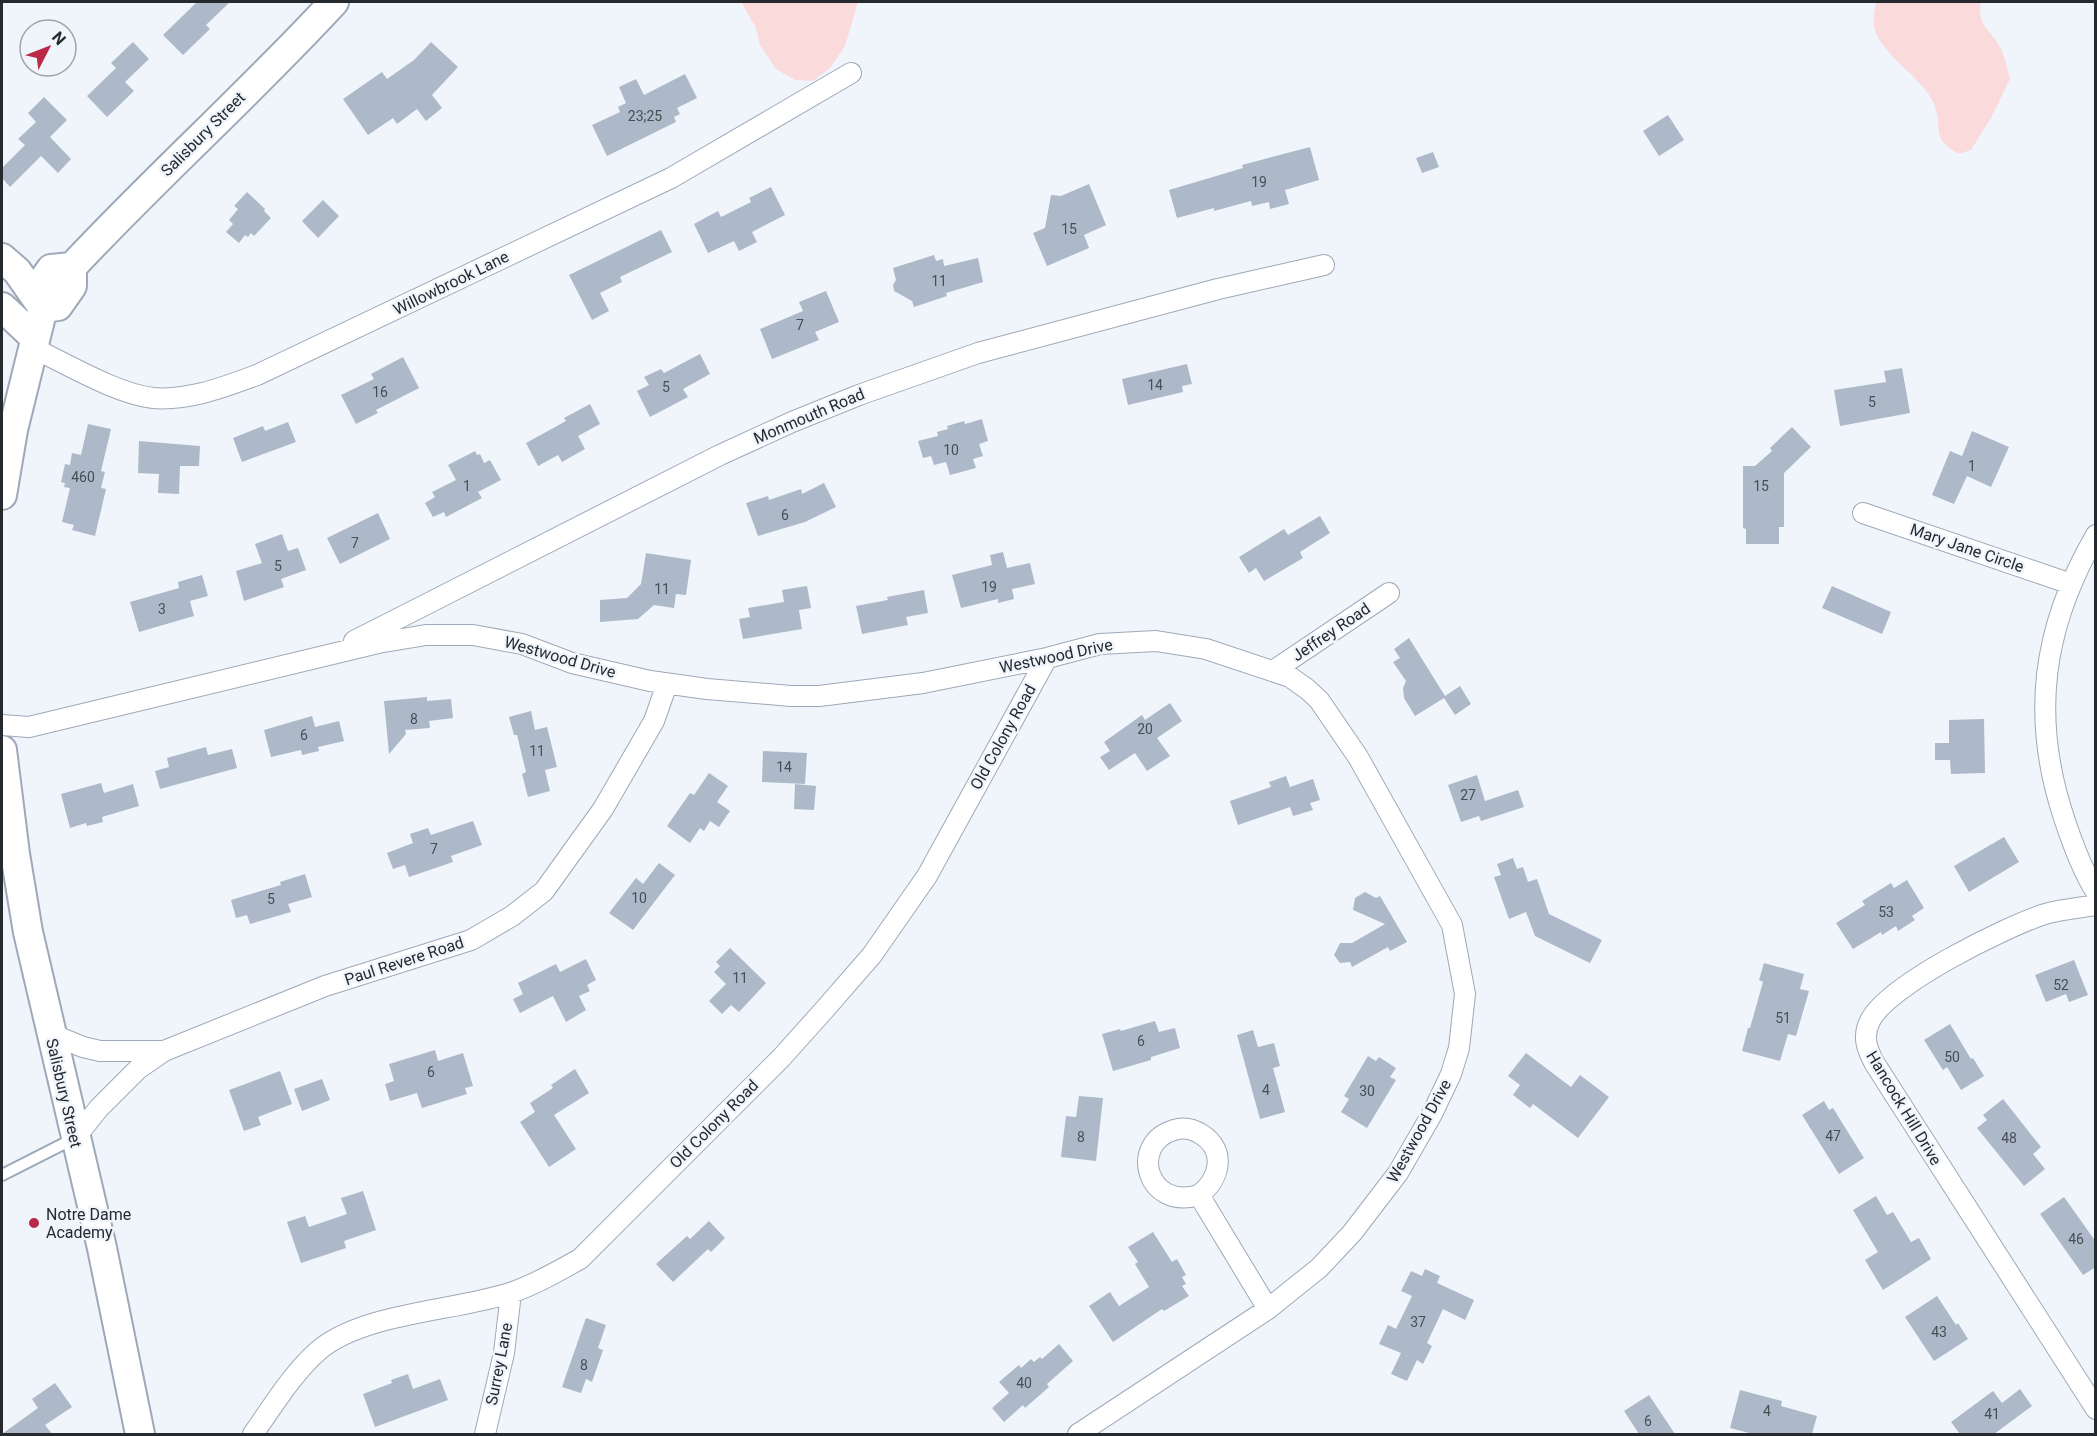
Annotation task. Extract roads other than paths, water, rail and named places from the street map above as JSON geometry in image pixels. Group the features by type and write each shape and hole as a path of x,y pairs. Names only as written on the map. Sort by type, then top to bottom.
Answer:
{"main road":[{"name":"Salisbury Street","path":"2,495 13,430 43,308 37,289 51,268 72,267 334,2"},
{"path":"2,258 16,271 43,308"},
{"path":"2,307 34,343"},
{"name":"Salisbury Street","path":"2,750 26,921 102,1248 140,1434"}],"street":[{"name":"Willowbrook Lane","path":"34,343 111,385 145,396 181,397 216,390 257,375 671,178 851,73"},
{"name":"Monmouth Road","path":"327,655 720,455 826,408 978,353 1218,289 1324,265"},
{"name":"Mary Jane Circle","path":"1863,513 2071,584"},
{"path":"2096,535 2071,584 2059,616 2048,666 2044,728 2061,809 2087,878 2096,892"},
{"name":"Jeffrey Road","path":"1273,671 1389,593"},
{"name":"Westwood Drive","path":"2,725 29,727 327,655 402,638 426,635 473,635 522,644 572,663 667,684 763,694 819,696 923,683 1047,658 1100,644 1156,641 1206,649 1290,677 1319,700 1358,757 1452,925 1464,994 1459,1048 1443,1095 1410,1153 1385,1191 1352,1233 1318,1268 1268,1309 1078,1434"},
{"name":"Old Colony Road","path":"253,1434 287,1386 318,1351 344,1335 378,1323 511,1293 580,1259 782,1057 849,983 884,938 927,876 1047,658"},
{"name":"Paul Revere Road","path":"75,1138 99,1108 138,1069 164,1051 325,986 471,940 512,916 544,891 603,809 654,721 667,684"},
{"name":"Hancock Hill Drive","path":"2096,905 2048,913 2024,921 1920,976 1885,1003 1870,1019 1866,1036 1868,1052 1875,1064 2096,1409"},
{"name":"Paul Revere Road","path":"51,1034 100,1051 164,1051"},
{"path":"1199,1195 1268,1309"},
{"name":"Surrey Lane","path":"485,1434 504,1353 511,1293"}],"lane":[{"path":"2,1175 75,1138"}],"place":[{"name":"Notre Dame Academy","path":"34,1223"}]}
